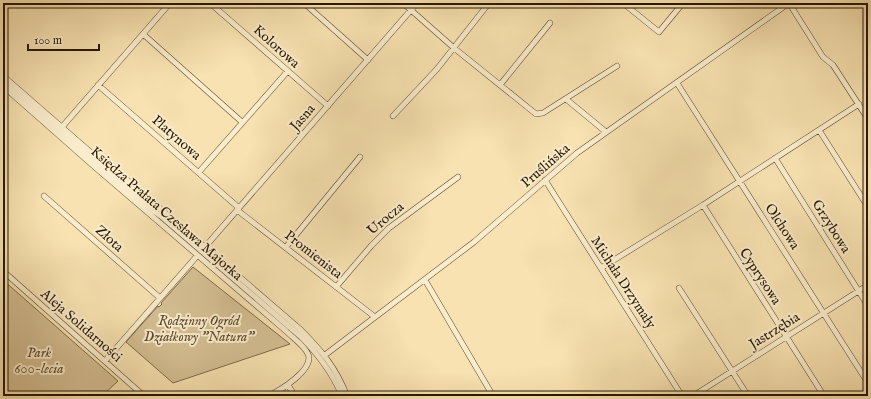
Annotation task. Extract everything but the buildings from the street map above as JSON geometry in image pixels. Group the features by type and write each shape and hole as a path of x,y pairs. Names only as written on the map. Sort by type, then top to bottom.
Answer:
{"street":[{"path":"62,127 170,3"},
{"name":"Kolorowa","path":"210,3 287,72 328,106"},
{"path":"304,3 368,60"},
{"path":"403,3 454,48 536,114 543,113 617,66"},
{"name":"Jasna","path":"205,247 417,3"},
{"path":"393,116 428,80 489,3"},
{"path":"623,3 659,32 683,3"},
{"path":"789,3 823,57 833,65 868,119"},
{"name":"Pruślińska","path":"325,355 425,280 490,228 577,153 677,83 781,5 789,3"},
{"path":"500,85 550,23"},
{"path":"143,34 242,122"},
{"path":"199,172 287,72"},
{"name":"Księdza Prałata Czesława Majorka","path":"3,76 102,162 162,218"},
{"name":"Księdza Prałata Czesława Majorka","path":"3,82 140,201 162,218 294,331 318,355 330,373 342,396"},
{"name":"Olchowa","path":"677,83 825,313 868,383"},
{"name":"Platynowa","path":"98,85 199,172 238,209"},
{"name":"Księdza Prałata Czesława Majorka","path":"3,86 299,343 308,353 309,362 306,368 288,385"},
{"path":"566,99 606,132"},
{"path":"601,268 703,205 859,104"},
{"path":"819,130 868,208"},
{"path":"286,247 360,157"},
{"name":"Grzybowa","path":"775,158 868,306"},
{"name":"Księdza Prałata Czesława Majorka","path":"102,162 126,179 301,330 325,355 340,380 347,396"},
{"name":"Urocza","path":"336,287 371,246 389,228 458,177"},
{"name":"Michała Drzymały","path":"545,180 682,396"},
{"name":"Złota","path":"44,196 160,298"},
{"name":"Cyprysowa","path":"703,205 824,396"},
{"name":"Promienista","path":"238,209 375,317"},
{"path":"105,361 197,256"},
{"name":"Aleja Solidarności","path":"3,271 144,396"},
{"path":"425,280 493,396"},
{"name":"Jastrzębia","path":"693,396 785,336 825,313 868,285"},
{"path":"679,288 748,396"},
{"path":"267,396 288,385 295,396"}],"green space":[{"name":"Rodzinny Ogród Działkowy \"Natura\"","path":"193,267 290,344 173,383 126,342 158,306 159,307 162,304 161,303"},
{"name":"Park 600-lecia","path":"3,280 118,381 102,396 3,396"}]}
